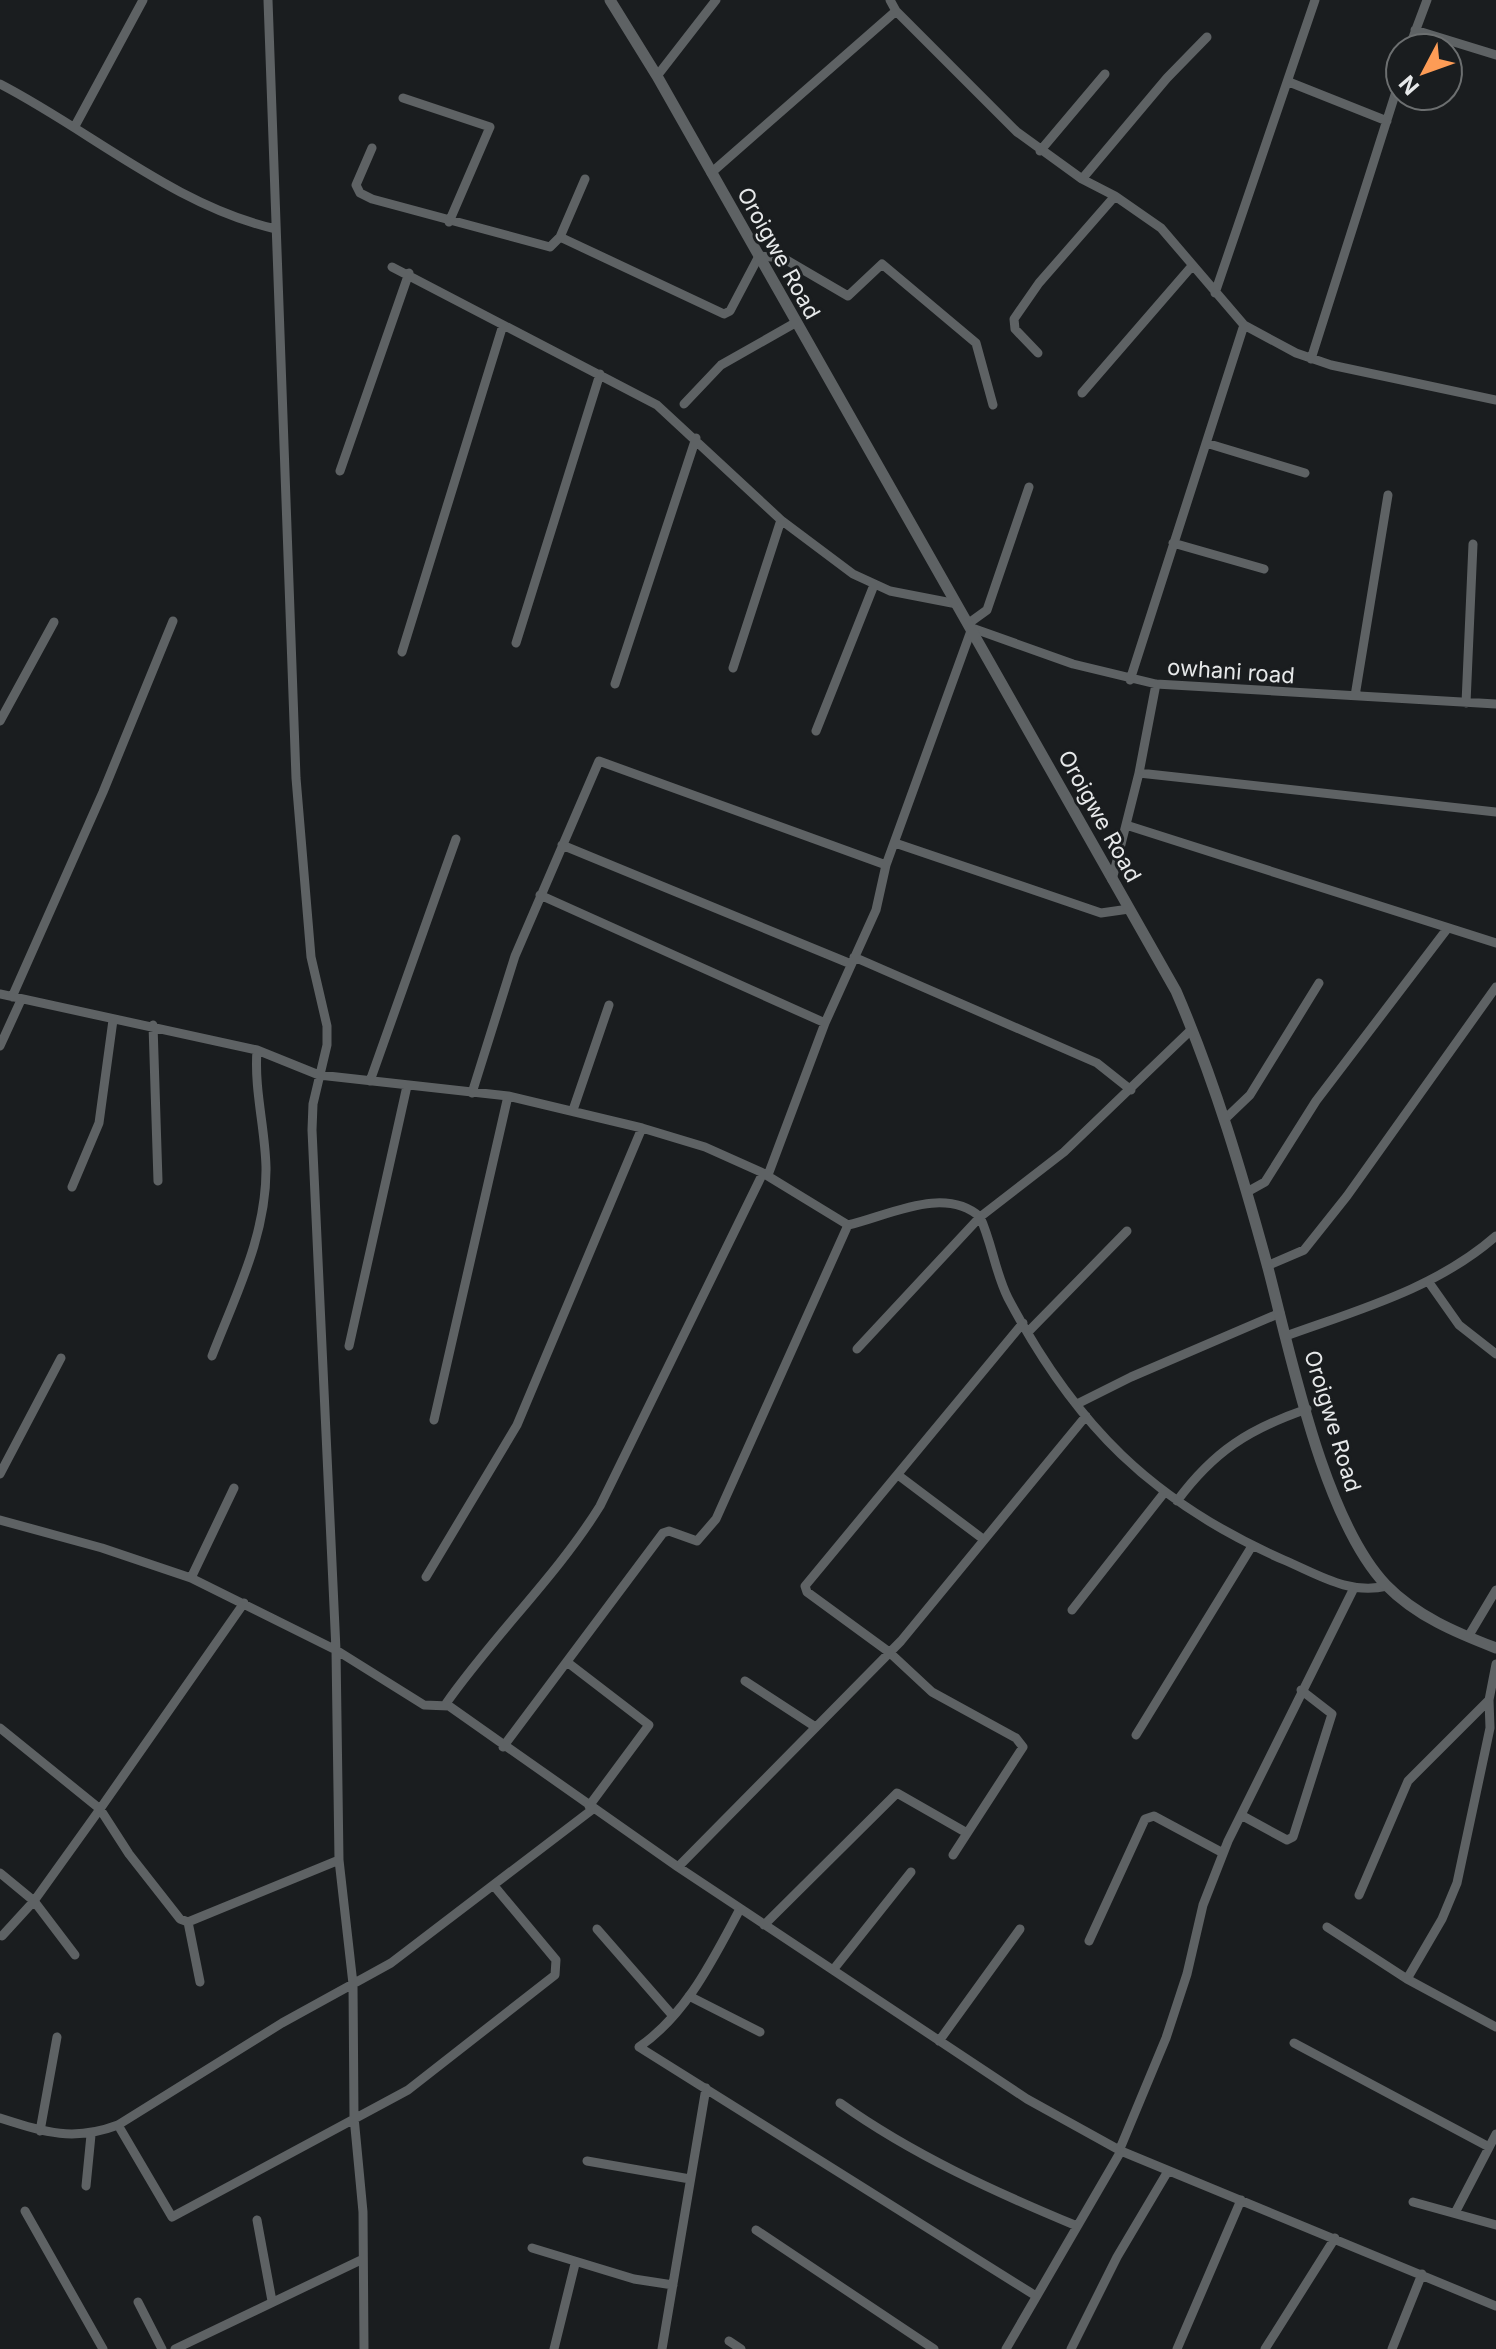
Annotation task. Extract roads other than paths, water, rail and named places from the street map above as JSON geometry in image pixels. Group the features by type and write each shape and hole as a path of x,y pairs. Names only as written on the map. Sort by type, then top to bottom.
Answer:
{"street":[{"path":"75,126 143,0"},
{"path":"268,0 296,778 311,957 327,1026 325,1058 319,1075 312,1130 336,1650 339,1860 353,1984 354,2117 363,2212 364,2349"},
{"name":"Oroigwe Road","path":"610,0 657,76 1176,991 1226,1118 1307,1409 1342,1518 1387,1586 1432,1619 1496,1648"},
{"path":"657,76 716,0"},
{"path":"890,0 896,11 1040,151 1161,228 1244,325 1311,359 1412,384 1496,400"},
{"path":"1215,293 1315,0"},
{"path":"1427,0 1415,30 1496,55"},
{"path":"711,173 896,11"},
{"path":"1082,179 1167,78 1207,37"},
{"path":"1040,151 1105,74"},
{"path":"1289,82 1387,121"},
{"path":"0,84 231,217 276,229"},
{"path":"403,98 490,127 449,222"},
{"path":"1311,359 1390,112"},
{"path":"372,148 357,179 360,193 449,222 550,247 560,237 585,179"},
{"path":"1038,353 1015,329 1014,319 1039,283 1115,196"},
{"path":"560,237 724,314 730,311 759,256 783,258 848,296 879,264 888,266 976,343 993,405"},
{"path":"1082,393 1192,266"},
{"path":"392,267 409,273 657,405 781,520 833,562 874,585 957,604"},
{"path":"340,471 409,273"},
{"path":"684,404 721,365 795,323"},
{"path":"402,652 503,325"},
{"path":"1130,680 1244,325"},
{"path":"516,643 600,374"},
{"path":"615,684 696,438"},
{"path":"1206,443 1305,473"},
{"path":"445,1705 479,1656 579,1537 600,1506 765,1174 825,1023 876,910 886,865 970,625 987,610 1029,487"},
{"path":"1355,696 1388,495"},
{"path":"733,668 781,520"},
{"path":"1173,543 1264,569"},
{"path":"1466,703 1473,544"},
{"path":"816,731 874,585"},
{"path":"0,1046 16,999 173,621"},
{"path":"0,721 54,622"},
{"name":"owhani road","path":"970,625 1130,680 1156,684 1496,704"},
{"path":"1112,880 1139,773 1156,684"},
{"path":"472,1093 515,956 596,764 603,760 886,865"},
{"path":"1139,773 1496,812"},
{"path":"1126,825 1496,943"},
{"path":"370,1081 456,839"},
{"path":"895,843 1101,913 1129,909"},
{"path":"562,845 1097,1063 1131,1090"},
{"path":"540,895 825,1023"},
{"path":"1247,1192 1265,1182 1316,1101 1447,929"},
{"path":"1226,1118 1250,1095 1319,983"},
{"path":"1267,1266 1304,1250 1356,1184 1496,987"},
{"path":"0,994 257,1050 319,1075 508,1096 642,1128 705,1147 765,1174 848,1225 935,1203 961,1206 980,1217 998,1275 1026,1328 1077,1404 1127,1464 1164,1493 1252,1546 1353,1590 1387,1586"},
{"path":"573,1110 609,1005"},
{"path":"72,1187 99,1123 113,1020"},
{"path":"153,1025 158,1181"},
{"path":"857,1349 980,1217 1064,1152 1192,1029"},
{"path":"212,1356 258,1235 263,1208 266,1164 255,1075 257,1050"},
{"path":"349,1346 407,1086"},
{"path":"434,1420 508,1096"},
{"path":"426,1577 517,1425 642,1128"},
{"path":"503,1747 663,1533 669,1531 697,1541 716,1519 848,1225"},
{"path":"953,1855 1023,1747 1016,1738 932,1692 889,1652 807,1592 805,1586 1026,1328 1127,1231"},
{"path":"1286,1336 1428,1281 1474,1255 1496,1236"},
{"path":"1428,1281 1459,1325 1496,1354"},
{"path":"1077,1404 1121,1381 1280,1313"},
{"path":"0,1474 61,1358"},
{"path":"1177,1501 1209,1464 1245,1434 1307,1409"},
{"path":"678,1867 889,1652 1086,1416"},
{"path":"898,1475 983,1539"},
{"path":"191,1578 234,1488"},
{"path":"1072,1610 1164,1493"},
{"path":"0,1520 102,1548 191,1578 336,1650 424,1705 445,1705 740,1909 1027,2099 1120,2151 1496,2306"},
{"path":"1136,1735 1252,1546"},
{"path":"1006,2349 1120,2151 1166,2038 1187,1974 1203,1905 1223,1853 1353,1590"},
{"path":"1468,1637 1496,1590"},
{"path":"2,1936 34,1901 244,1603"},
{"path":"0,2118 40,2131 91,2135 118,2125 282,2023 391,1963 495,1887 591,1808 649,1725 567,1662"},
{"path":"1407,1979 1436,1930 1457,1883 1490,1728 1489,1700 1496,1664"},
{"path":"745,1681 814,1726"},
{"path":"1241,1815 1287,1840 1293,1837 1332,1714 1301,1690"},
{"path":"1359,1895 1408,1781 1489,1700"},
{"path":"0,1728 100,1809 147,1879 180,1919 188,1922 339,1860"},
{"path":"764,1925 897,1793 967,1833"},
{"path":"1089,1941 1145,1819 1154,1816 1223,1853"},
{"path":"833,1970 911,1872"},
{"path":"0,1873 34,1901 75,1955"},
{"path":"118,2125 172,2217 408,2090 555,1975 556,1960 495,1887"},
{"path":"740,1909 689,1996 673,2016 639,2047 1036,2296"},
{"path":"188,1922 200,1982"},
{"path":"1327,1927 1407,1979 1496,2027"},
{"path":"597,1929 673,2016"},
{"path":"939,2041 1020,1929"},
{"path":"689,1996 760,2032"},
{"path":"40,2131 57,2037"},
{"path":"1294,2043 1489,2147"},
{"path":"662,2349 706,2088"},
{"path":"840,2103 901,2144 998,2193 1077,2226"},
{"path":"1455,2213 1496,2134"},
{"path":"86,2186 91,2135"},
{"path":"587,2161 690,2179"},
{"path":"1071,2349 1117,2257 1168,2171"},
{"path":"1177,2349 1241,2200"},
{"path":"1413,2202 1496,2225"},
{"path":"25,2211 103,2349"},
{"path":"257,2220 272,2301"},
{"path":"756,2230 934,2349"},
{"path":"1265,2349 1335,2238"},
{"path":"532,2248 575,2264 673,2285"},
{"path":"175,2349 190,2345 272,2301 361,2260"},
{"path":"554,2349 575,2264"},
{"path":"1392,2349 1422,2274"},
{"path":"138,2302 162,2349"},
{"path":"729,2341 741,2349"}]}
